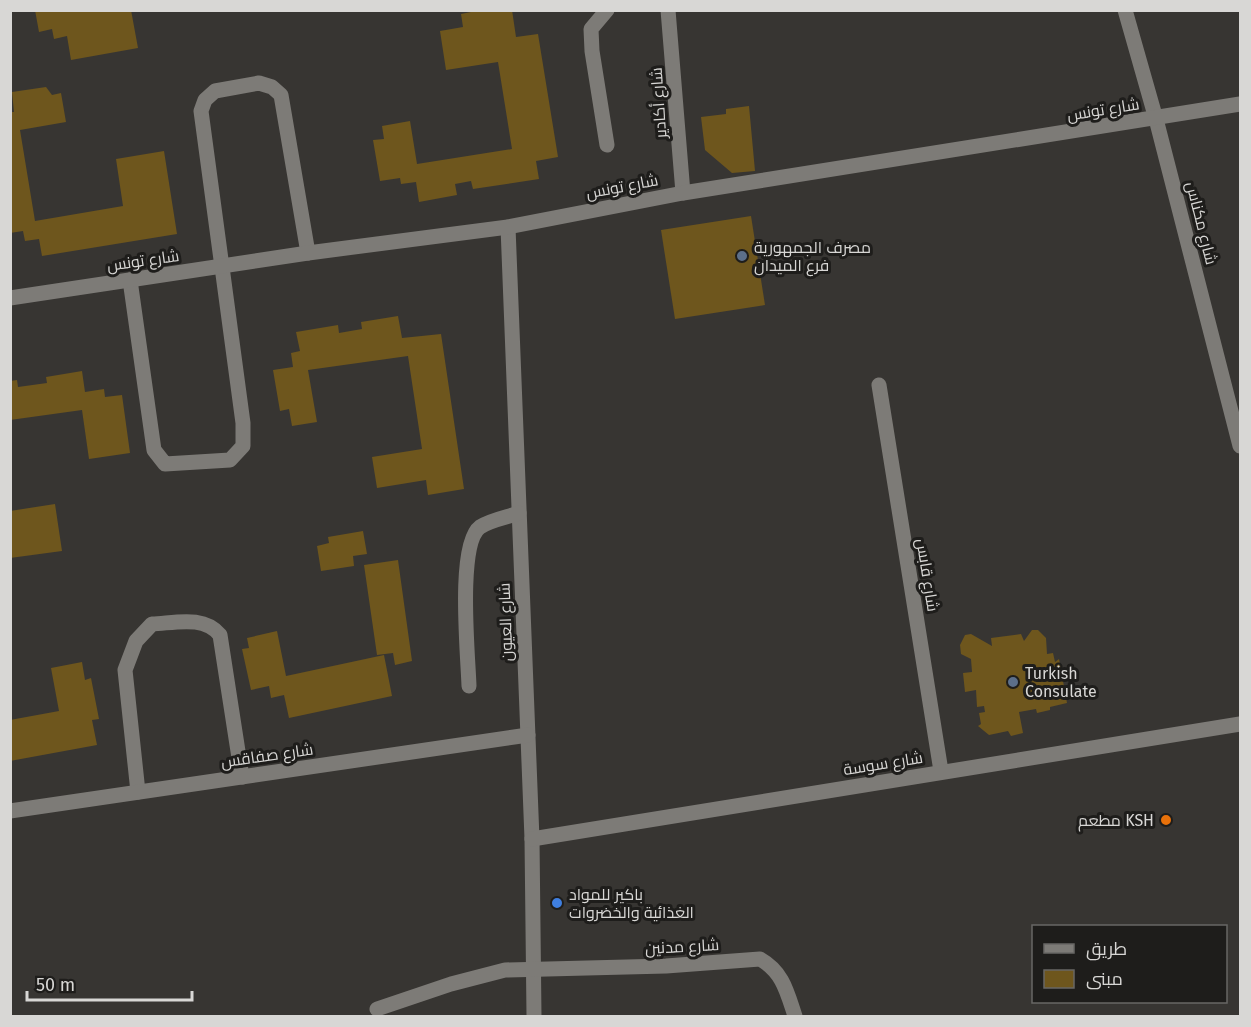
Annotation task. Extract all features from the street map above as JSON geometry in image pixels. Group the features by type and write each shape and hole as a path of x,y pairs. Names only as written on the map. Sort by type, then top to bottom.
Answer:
{"street":[{"path":"607,10 591,29 592,51 608,145"},
{"name":"شارع أكادير","path":"668,10 683,193"},
{"name":"شارع مكناس","path":"1125,10 1156,119 1240,446"},
{"path":"130,280 154,450 165,465 230,460 243,446 243,423 201,111 205,100 215,91 259,83 272,87 281,95 308,253"},
{"name":"شارع تونس","path":"10,298 308,253 508,227 683,193 1240,104"},
{"name":"شارع العيون","path":"508,227 532,839 534,1017"},
{"name":"شارع قابس","path":"879,385 941,771"},
{"path":"469,686 466,570 469,545 481,526 519,513"},
{"path":"138,792 125,670 136,641 152,624 197,621 213,627 220,635 242,777"},
{"name":"شارع سوسة","path":"532,839 1240,724"},
{"name":"شارع صفاقس","path":"10,811 528,735"},
{"name":"شارع مدنين","path":"377,1009 451,984 505,970 666,966 760,959 772,966 782,978 795,1017"}],"building":[{"path":"35,10 131,10 138,48 71,60 67,36 54,39 52,29 39,32"},
{"path":"481,10 512,10 516,37 538,34 558,157 536,161 539,179 473,189 471,181 455,184 457,195 419,202 416,182 401,184 400,178 380,181 373,140 384,139 382,126 410,121 417,164 512,149 498,62 446,70 440,31 463,27 461,14"},
{"path":"46,87 52,95 61,93 66,122 20,130 35,221 123,206 116,159 164,151 177,234 42,256 39,239 25,241 23,231 10,233 10,112 14,112 12,92"},
{"path":"749,106 755,171 732,173 705,150 701,117 726,114 726,109"},
{"path":"751,216 765,305 675,319 661,230"},
{"path":"398,316 402,338 441,334 464,489 428,495 426,480 377,488 372,457 422,449 408,356 308,370 317,422 292,426 289,409 280,411 273,370 293,367 291,353 300,351 296,332 338,325 339,333 362,329 361,322"},
{"path":"82,371 85,392 104,389 105,397 122,395 130,453 89,459 82,410 10,420 10,381 17,380 18,387 47,383 46,377"},
{"path":"55,504 62,551 10,558 10,511"},
{"path":"363,531 367,554 353,556 354,566 321,571 317,546 329,543 328,537"},
{"path":"398,560 412,661 395,665 393,653 377,655 364,565"},
{"name":"Turkish Consulate","path":"1032,630 1038,630 1046,638 1047,654 1053,653 1055,662 1059,659 1067,703 1037,713 1036,709 1019,712 1023,733 1011,736 1008,731 989,735 978,726 981,724 979,713 985,712 984,706 977,707 976,690 965,692 963,673 972,672 971,659 961,654 960,645 965,635 971,634 992,646 991,638 1021,634 1024,641"},
{"path":"277,631 286,676 384,655 392,696 289,718 284,695 271,698 269,686 251,690 242,649 249,648 247,638"},
{"path":"82,662 85,680 91,678 99,719 92,720 97,745 10,761 10,720 59,711 51,668"}],"place":[{"name":"مصرف الجمهورية فرع الميدان","path":"742,256"},
{"name":"Turkish Consulate","path":"1013,682"},
{"name":"مطعم KSH","path":"1166,820"},
{"name":"باكير للمواد الغذائية والخضروات","path":"557,903"}]}
